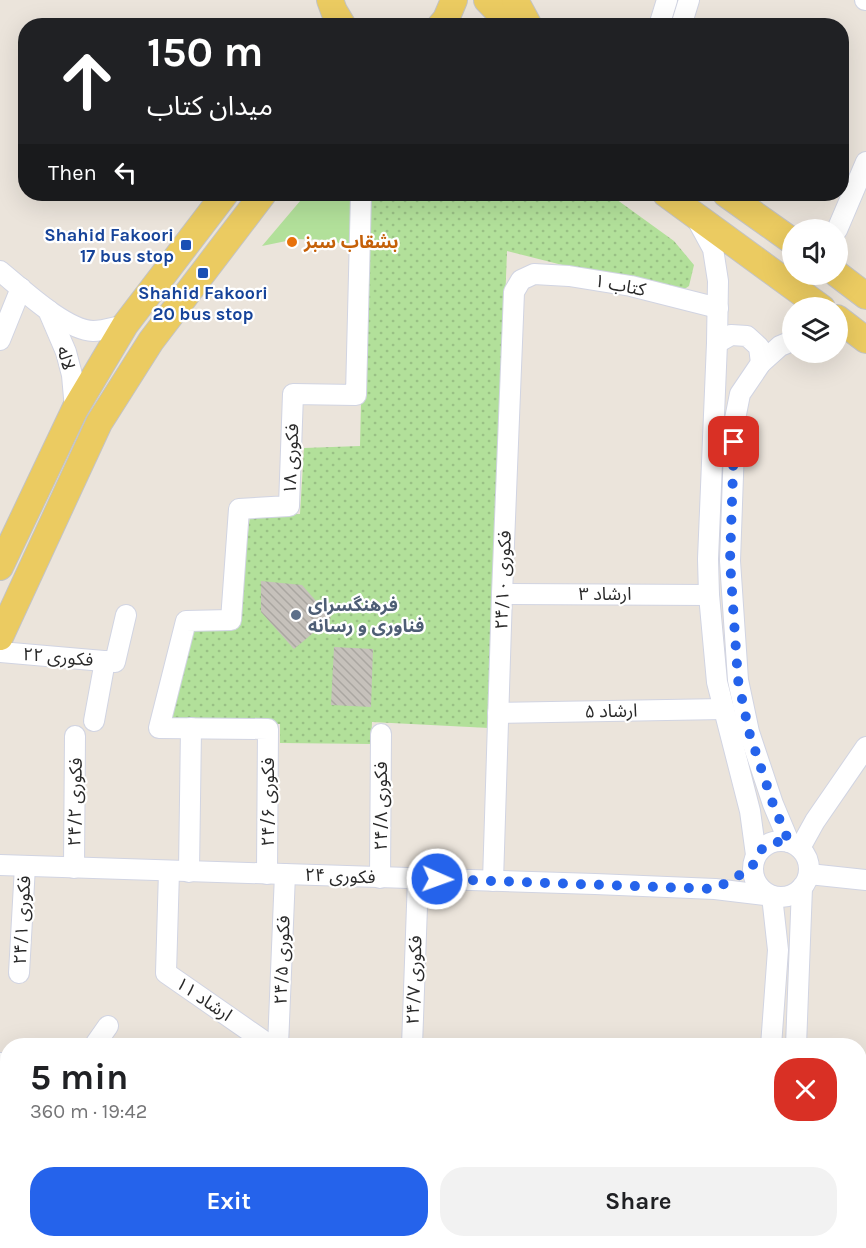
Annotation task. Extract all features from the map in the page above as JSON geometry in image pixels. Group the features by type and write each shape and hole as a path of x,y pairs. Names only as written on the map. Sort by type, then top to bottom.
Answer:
{"main road":[{"path":"446,18 453,0"},
{"path":"487,0 504,18"},
{"path":"515,0 525,18"},
{"path":"0,567 75,410 125,325 220,201"},
{"path":"0,637 99,423 151,340 258,201"},
{"path":"676,201 807,297"},
{"path":"736,201 782,235"},
{"path":"848,282 866,296"}],"street":[{"path":"661,18 667,0"},
{"path":"683,18 689,0"},
{"path":"842,219 866,162"},
{"name":"فکوری ١٨","path":"191,728 159,728 186,621 231,620 239,509 289,506 293,394 356,395 361,201"},
{"path":"692,212 713,249 718,281 708,559 709,595 717,682 750,811 755,882 762,891 783,898 794,894 806,881 866,880"},
{"name":"لاله","path":"0,271 48,310 79,328 94,331 125,325"},
{"name":"کتاب ۱","path":"522,280 534,274 569,276 631,286 718,308"},
{"name":"فکوری ۲۴/۱۰","path":"493,881 514,292 522,280"},
{"path":"0,340 21,288"},
{"name":"لاله","path":"48,310 72,375 75,410"},
{"path":"717,344 731,335 747,336 759,347 761,363"},
{"path":"782,345 761,363 740,394 735,418 730,561 741,690 749,732 773,804 794,845 806,855 809,865 806,881 796,1038"},
{"name":"ارشاد ۳","path":"502,594 709,595"},
{"path":"94,721 110,661 126,615"},
{"name":"فکوری ۲۲","path":"0,652 110,661"},
{"name":"ارشاد ۵","path":"498,713 724,709"},
{"path":"189,872 191,728"},
{"name":"فکوری ۲۴/۶","path":"191,728 268,729 276,874"},
{"name":"فکوری ۲۴/۸","path":"380,878 381,734"},
{"name":"فکوری ۲۴/۲","path":"74,868 75,736"},
{"path":"794,845 815,821 866,747"},
{"path":"715,889 754,862 765,846 770,843 776,841 794,845"},
{"name":"فکوری ۲۴","path":"0,865 715,889 772,896"},
{"name":"فکوری ۲۴/۱","path":"20,973 25,866"},
{"name":"ارشاد ۱۱","path":"169,871 166,973 259,1038"},
{"name":"فکوری ۲۴/۵","path":"276,874 278,1038"},
{"name":"فکوری ۲۴/۷","path":"412,1038 418,878"},
{"path":"772,896 778,950 772,1038"},
{"path":"100,1038 108,1026"}],"green space":[{"path":"300,201 355,201 352,249 332,240 296,239 262,246"},
{"path":"366,201 619,201 674,241 694,265 689,286 677,294 507,251 489,728 372,722 371,744 280,743 280,724 168,723 188,630 236,630 250,516 300,514 304,448 360,446"}],"building":[{"name":"فرهنگسرای فناوری و رسانه","path":"261,581 302,585 331,618 294,649 261,612"},
{"path":"334,647 373,649 371,707 331,705"}],"place":[{"name":"بشقاب سبز","path":"292,242"},
{"name":"Shahid Fakoori 17 bus stop","path":"186,245"},
{"name":"Shahid Fakoori 20 bus stop","path":"203,273"},
{"name":"فرهنگسرای فناوری و رسانه","path":"296,615"}],"route":[{"path":"437,879 715,889 752,868 756,855 765,846 776,841 789,842 773,804 749,732 738,680 730,561 734,442"}]}
